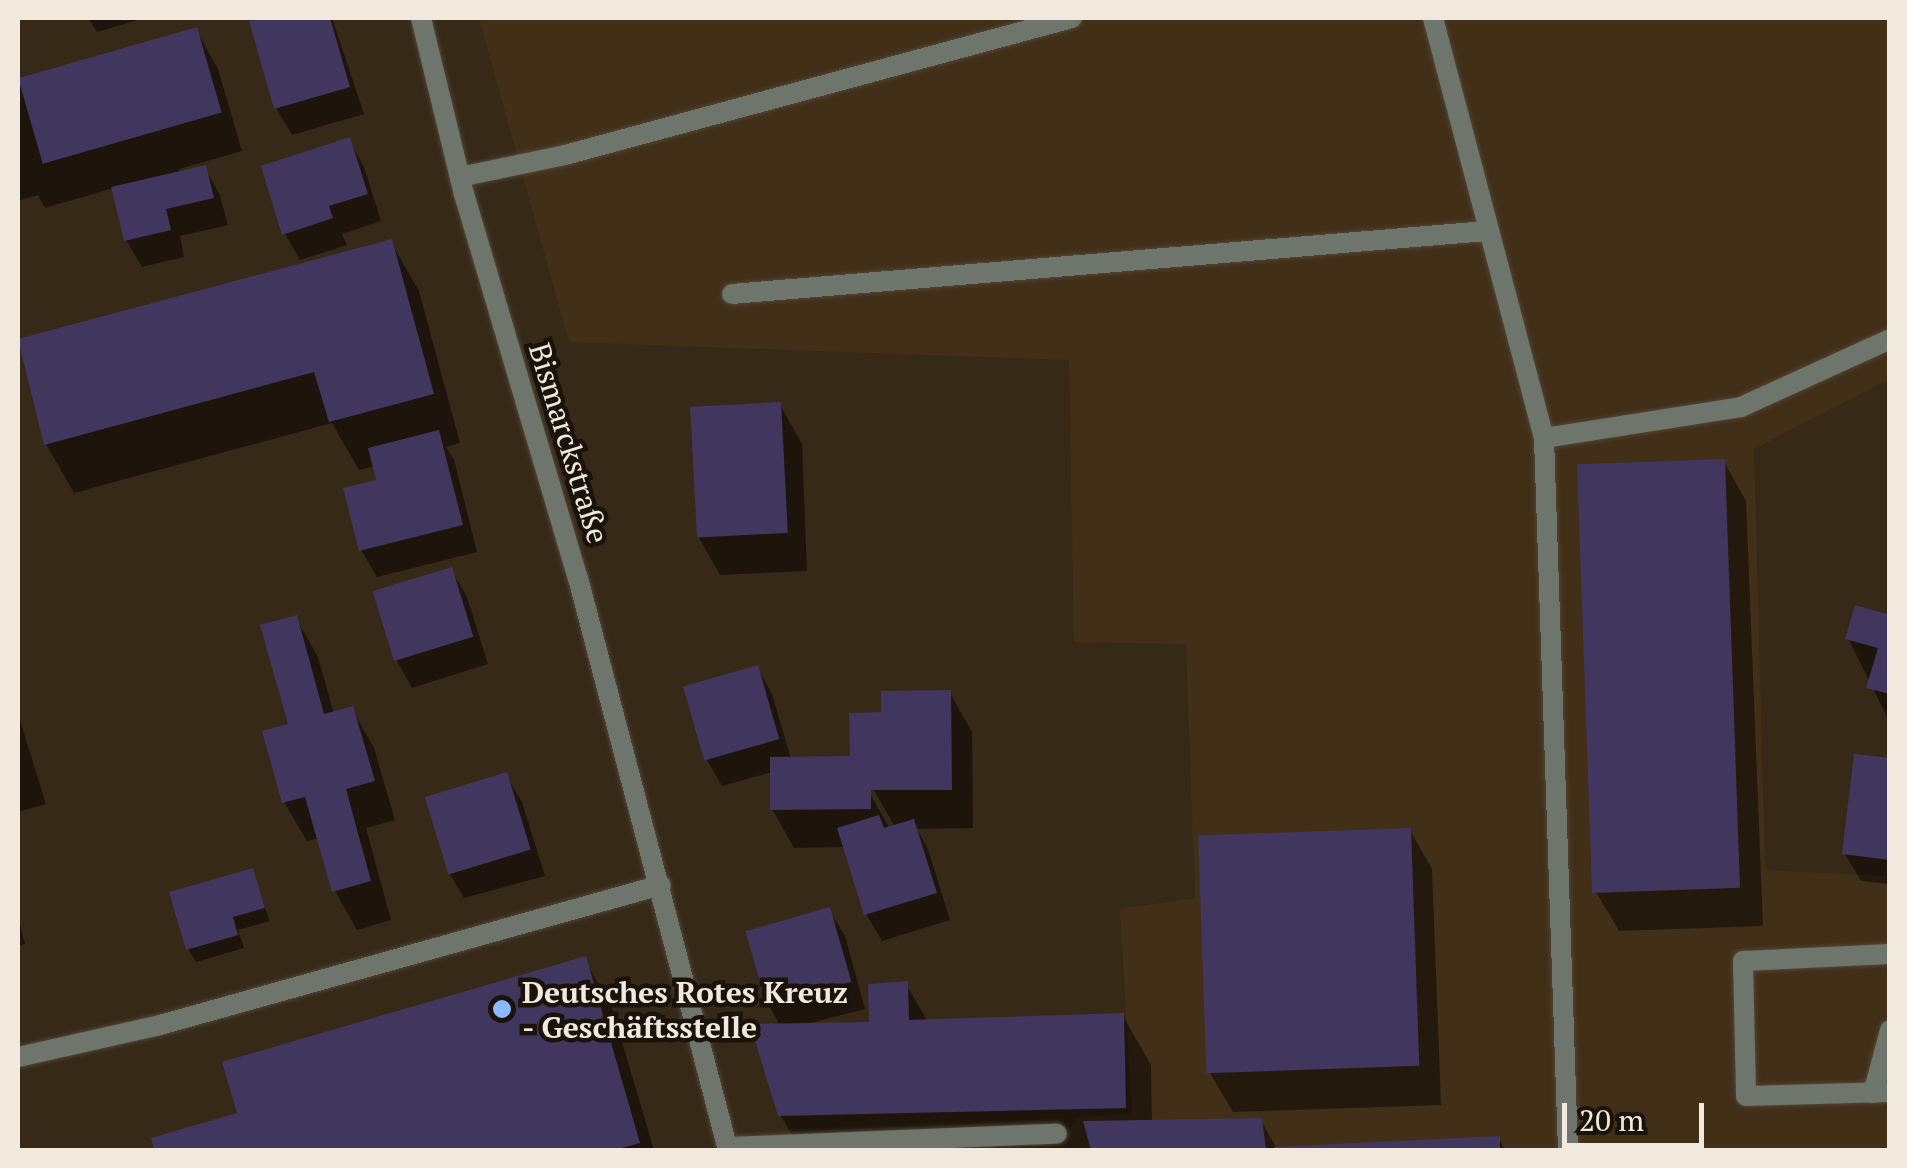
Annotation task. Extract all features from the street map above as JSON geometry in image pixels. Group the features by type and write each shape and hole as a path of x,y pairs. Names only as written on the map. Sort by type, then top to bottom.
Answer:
{"street":[{"name":"Bismarckstraße","path":"421,18 460,177 578,578 727,1149"},
{"path":"460,177 565,155 1072,18"},
{"path":"1432,18 1544,438 1568,1150"},
{"path":"732,294 1487,231"},
{"path":"1544,438 1741,407 1890,339"},
{"path":"18,1057 160,1024 661,885"},
{"path":"1890,954 1743,961 1746,1096 1881,1092 1890,1030"},
{"path":"727,1149 1057,1134"}],"shaded area":[{"path":"479,18 1889,18 1889,379 1754,449 1765,870 1889,876 1889,1150 1058,1150 1077,1117 1132,1114 1120,909 1195,898 1186,644 1074,642 1069,360 569,342"}],"building":[{"path":"330,18 350,87 274,109 249,21"},
{"path":"197,27 222,113 43,164 18,78"},
{"path":"350,137 368,194 329,206 333,218 282,235 261,166"},
{"path":"206,165 214,198 166,209 171,230 124,241 111,187"},
{"path":"392,239 434,394 329,422 314,372 44,445 18,339"},
{"path":"781,402 788,533 697,538 690,407"},
{"path":"439,430 463,525 359,551 343,488 376,480 368,448"},
{"path":"1725,459 1740,888 1592,893 1577,464"},
{"path":"452,567 473,637 394,661 373,591"},
{"path":"1855,605 1890,615 1890,694 1866,688 1878,648 1845,639"},
{"path":"297,615 324,714 353,706 375,781 346,789 371,881 332,892 305,797 282,803 262,731 288,724 260,625"},
{"path":"758,665 779,739 704,761 683,686"},
{"path":"951,690 952,790 871,790 871,809 770,810 770,757 850,756 849,713 881,712 881,691"},
{"path":"1854,754 1890,758 1890,860 1842,854"},
{"path":"507,772 531,849 448,875 425,797"},
{"path":"879,815 884,828 914,819 937,893 864,915 837,828"},
{"path":"1411,828 1419,1066 1206,1073 1198,835"},
{"path":"253,868 265,908 233,917 238,935 186,950 169,892"},
{"path":"830,907 851,982 767,1006 745,931"},
{"name":"Deutsches Rotes Kreuz - Geschäftsstelle","path":"586,956 640,1143 615,1150 154,1150 151,1138 237,1113 222,1062"},
{"path":"908,981 909,1020 1124,1013 1126,1108 778,1116 750,1024 869,1022 868,984"},
{"path":"1262,1118 1266,1150 1091,1150 1083,1121"},
{"path":"1500,1136 1500,1150 1274,1147"}],"place":[{"name":"Deutsches Rotes Kreuz - Geschäftsstelle","path":"502,1009"}]}
